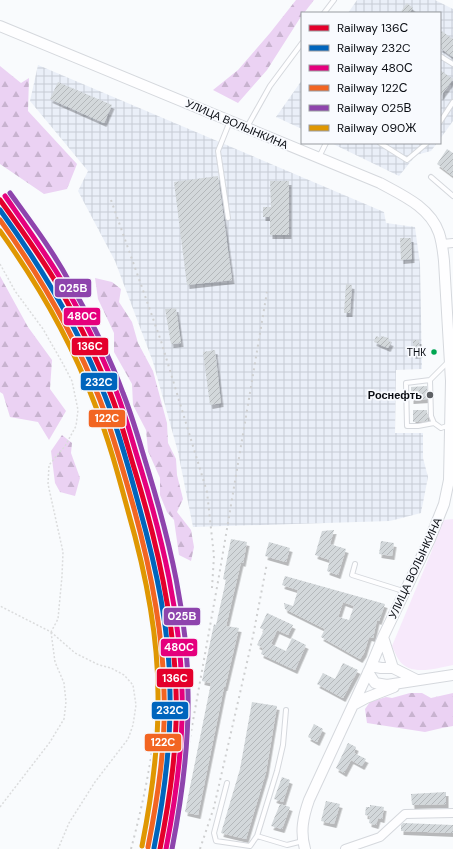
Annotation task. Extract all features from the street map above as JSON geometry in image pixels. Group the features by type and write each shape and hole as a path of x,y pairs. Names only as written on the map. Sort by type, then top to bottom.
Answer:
{"street":[{"name":"УЛИЦА ВОЛЫНКИНА","path":"0,26 380,183 419,205 431,219 438,231 442,244 450,360 449,480 444,504 430,539 383,637 370,669 309,800 303,816 304,845"},
{"path":"442,244 453,243"},
{"path":"383,637 393,668"},
{"path":"417,680 393,668 370,669 375,683 387,685 453,675"},
{"path":"353,705 366,698 417,680"},
{"path":"345,849 380,837 405,814 453,813"}],"lane":[{"path":"325,12 334,0"},
{"path":"246,128 270,86 301,44"},
{"path":"441,57 453,64"},
{"path":"441,120 453,102"},
{"path":"228,218 218,151 231,121"},
{"path":"319,159 326,144"},
{"path":"382,144 407,160 426,144"},
{"path":"431,177 453,196"},
{"path":"434,423 418,426 407,426 406,383 430,380 450,360"},
{"path":"430,380 431,416 434,423 441,428 450,425"},
{"path":"355,564 352,575 405,592"},
{"path":"227,783 214,833 216,841 250,846 257,836 277,771 283,745 286,710"},
{"path":"257,836 287,845 304,845"}],"path":[{"path":"0,264 16,291 43,329 62,362 72,381 78,410 76,426 65,446 49,465 48,484 63,552 58,619 51,632 54,662 64,682 66,702 64,719 50,742 9,793 0,807"},
{"path":"0,606 51,632 75,653 124,675 133,685 136,705 133,724 128,739 95,782 69,823 58,849"}],"shaded area":[{"path":"357,0 435,0 453,9 453,121 441,138 441,12 349,12"},
{"path":"38,65 384,212 386,223 415,227 420,264 422,369 396,370 395,433 423,433 423,458 428,477 421,513 390,521 193,527 178,452 153,362 115,261 78,191 88,171 30,101"},
{"path":"301,81 301,129 276,117"},
{"path":"333,144 436,144 431,151 416,155 399,176"},
{"path":"453,519 453,665 417,670 404,665 399,660 392,646 431,553 443,520"}],"green space":[{"path":"296,0 314,0 305,12 301,12 301,17 267,70 238,103 213,90 238,70"},
{"path":"0,66 21,83 29,78 28,111 77,164 67,189 44,194 0,164"},
{"path":"0,276 28,327 52,360 50,389 66,411 49,440 38,422 10,417 3,394 0,392"},
{"path":"95,278 112,282 121,289 119,302 132,322 138,343 153,371 167,423 168,443 176,459 177,475 183,499 177,512 191,530 194,547 191,561 179,555 174,520 167,512 160,495 160,478 148,451 146,430 133,405 132,384 114,352 114,333 98,299"},
{"path":"62,435 72,443 71,453 80,478 75,496 60,492 55,483 51,451"},
{"path":"410,693 422,693 431,698 453,693 453,726 425,732 367,723 365,709 370,702 386,697 392,698"}],"building":[{"path":"407,3 413,8 410,12 401,12"},
{"path":"441,31 453,39 453,57 441,49"},
{"path":"441,71 453,79 441,96"},
{"path":"58,82 112,105 104,123 50,99"},
{"path":"447,149 453,153 453,176 437,164"},
{"path":"218,176 232,280 187,285 174,182"},
{"path":"270,181 289,181 289,235 270,235 270,217 263,217 263,207 271,207"},
{"path":"400,238 411,238 412,259 401,260"},
{"path":"346,284 352,285 350,313 344,313"},
{"path":"176,308 181,343 171,344 165,309"},
{"path":"376,336 381,338 381,336 389,338 388,341 391,342 388,348 374,342"},
{"path":"413,340 419,340 420,354 413,355"},
{"path":"215,350 221,403 210,405 203,352"},
{"path":"427,386 427,399 411,400 411,387"},
{"path":"413,410 427,410 428,421 413,422"},
{"path":"334,530 330,544 346,549 338,575 327,571 330,560 315,555 322,531"},
{"path":"231,539 247,542 243,563 241,562 226,626 239,628 224,687 198,815 185,812 211,683 202,681 214,624 216,625 226,580 223,579"},
{"path":"381,541 394,543 392,556 379,554"},
{"path":"269,542 290,548 286,562 265,556"},
{"path":"285,576 385,604 379,621 377,620 373,638 369,637 364,653 360,659 321,637 325,629 285,609 284,603 293,606 298,590 282,585","holes":["343,602 354,606 349,620 338,617"]},
{"path":"267,613 293,625 288,635 277,630 271,644 286,651 292,638 306,645 295,670 261,654 263,648 257,645 264,630 260,628"},
{"path":"343,663 358,670 343,698 317,684 323,673 335,679"},
{"path":"252,702 277,706 266,772 246,839 221,833 240,769"},
{"path":"314,724 323,729 317,742 308,737"},
{"path":"348,743 356,747 354,753 366,759 362,766 351,760 344,773 336,768"},
{"path":"282,777 290,780 283,802 274,799"},
{"path":"446,792 446,804 412,805 411,794"},
{"path":"326,801 340,804 334,824 321,821"},
{"path":"280,804 290,807 282,829 271,826"},
{"path":"370,805 384,807 382,819 378,818 376,825 369,823 370,816 365,815 366,807 370,807"},
{"path":"403,823 453,825 453,833 401,831 401,825"}],"railway":[{"path":"111,200 161,341 207,492 214,556 212,588"},
{"path":"170,849 219,576 267,292"},
{"path":"200,849 214,807 253,636 267,563"},
{"path":"131,849 142,806 156,719 158,661 154,573"}],"rail line":[{"name":"025В","path":"10,193 42,237 63,271 99,337 118,379 130,412 164,525 181,608 185,636 188,693 184,771 172,849"},
{"name":"480С","path":"5,196 58,274 94,340 113,382 149,496 163,551 178,634 182,690 182,730 178,770 166,849"},
{"name":"136С","path":"0,200 53,277 94,355 118,414 143,498 157,552 172,635 176,691 176,731 174,751 167,810 160,849"},
{"name":"232C","path":"0,210 45,277 84,347 95,371 119,436 151,552 165,622 168,646 170,693 166,771 154,848"},
{"name":"122С","path":"0,220 15,241 56,307 90,376 114,439 145,551 161,644 164,711 164,731 160,770 148,847"},
{"name":"090Ж","path":"0,231 53,314 85,379 108,442 140,556 153,624 156,648 158,694 154,770 142,846"}],"place":[{"name":"ТНК","path":"434,352"},
{"name":"Роснефть","path":"430,395"}]}
